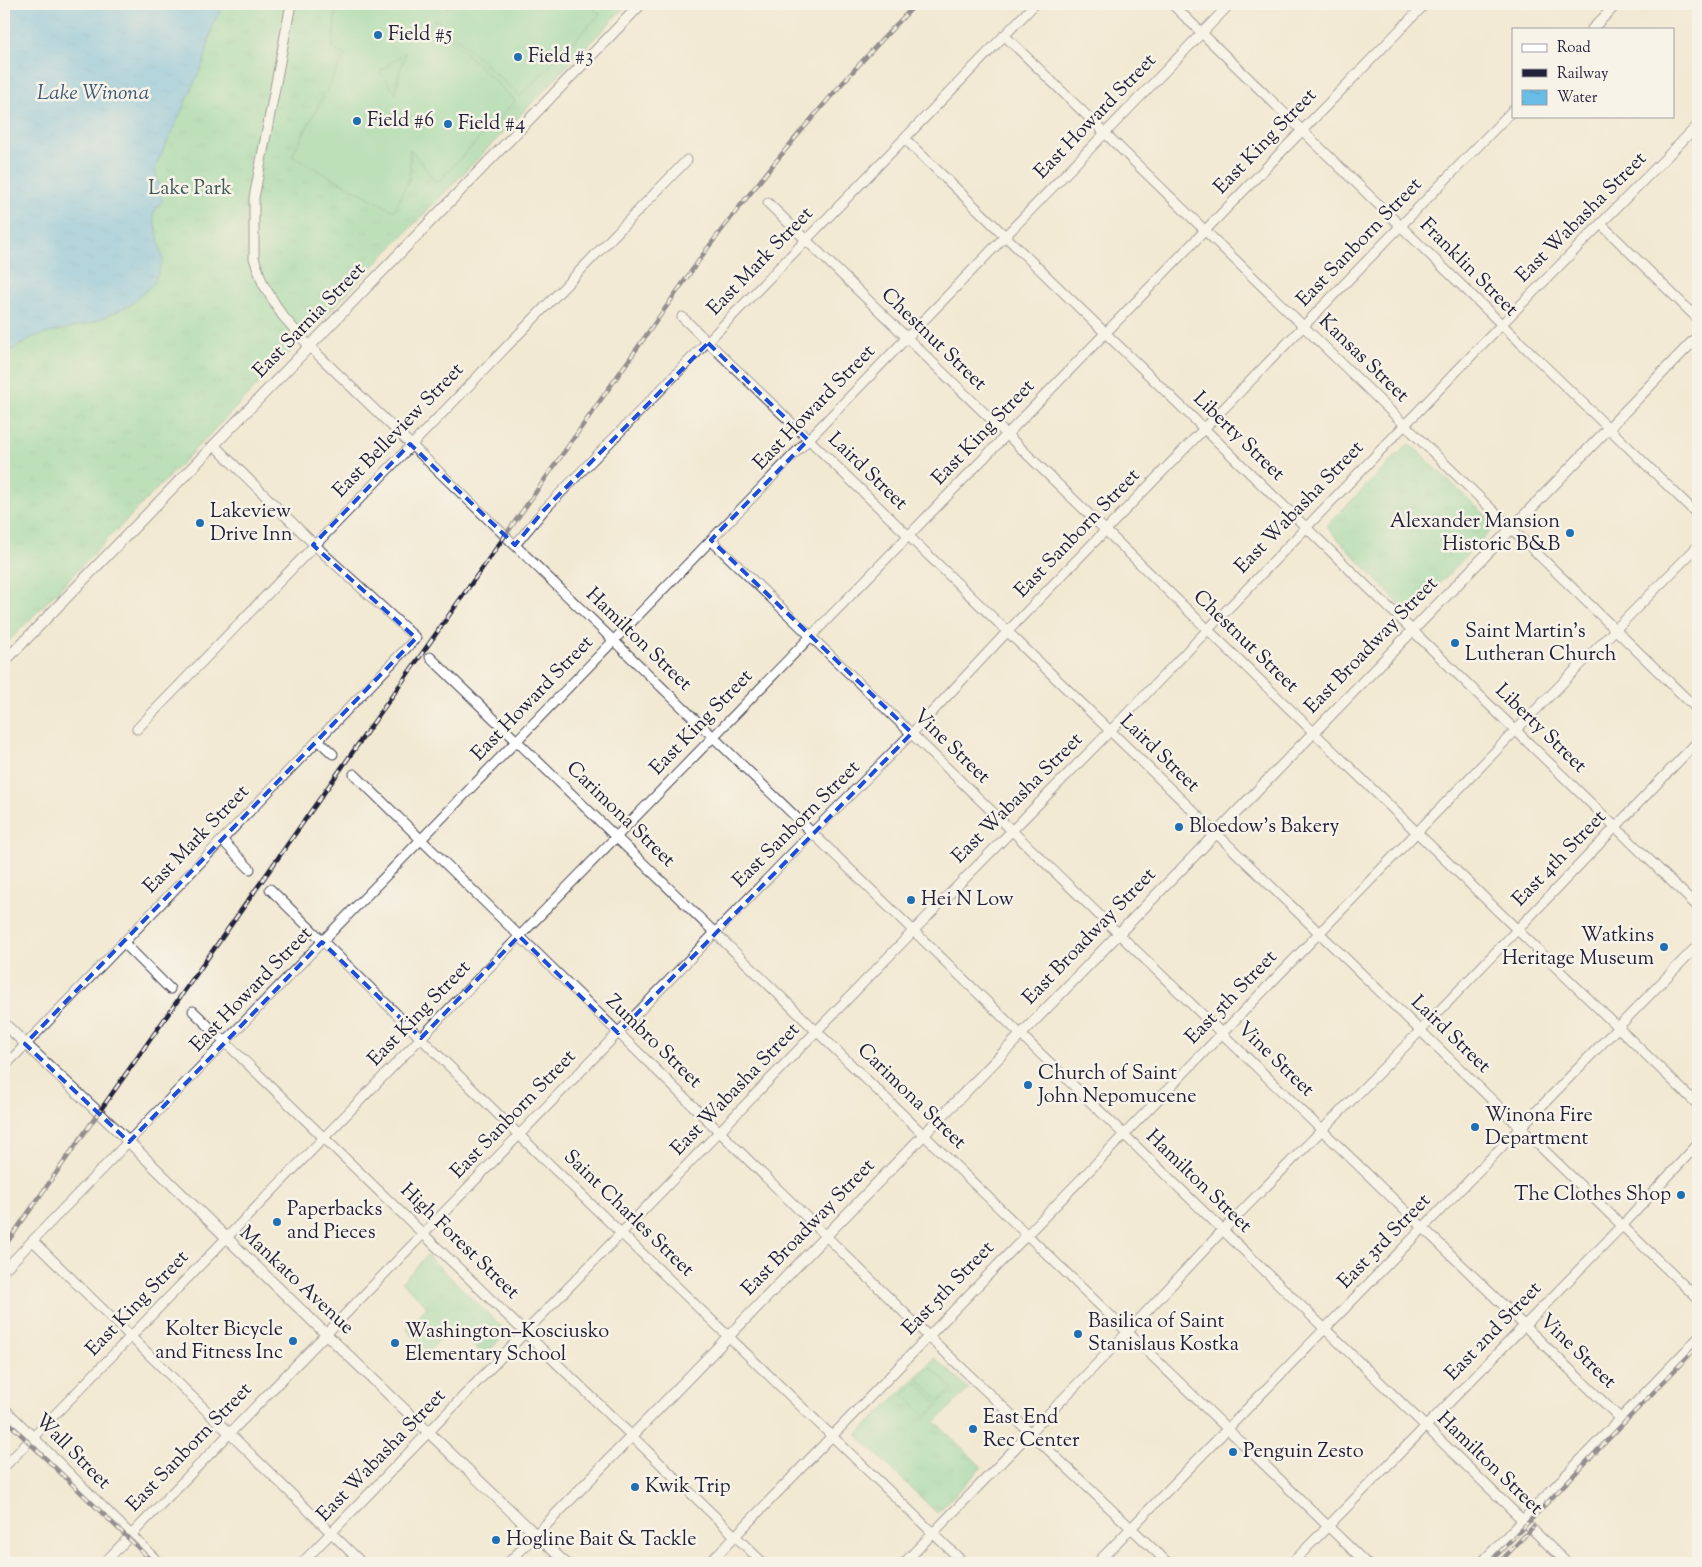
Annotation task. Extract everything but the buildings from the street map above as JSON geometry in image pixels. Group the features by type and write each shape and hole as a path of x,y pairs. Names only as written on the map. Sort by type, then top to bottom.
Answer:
{"main road":[{"name":"East Sarnia Street","path":"4,662 641,4"},
{"name":"East Broadway Street","path":"536,1534 1698,336"},
{"name":"Mankato Avenue","path":"4,1023 129,1142 226,1239 327,1333 428,1433 536,1534"}],"street":[{"name":"Hamilton Street","path":"291,4 254,198 254,258 263,284 282,315 309,346 1567,1563"},
{"name":"East Mark Street","path":"515,545 544,510 1035,4"},
{"name":"Franklin Street","path":"1172,4 1500,325 1698,515"},
{"name":"East Howard Street","path":"7,1267 1230,4"},
{"name":"East King Street","path":"4,1467 1426,4"},
{"path":"1593,28 1617,4"},
{"name":"Kansas Street","path":"1004,35 1698,710"},
{"name":"East Sanborn Street","path":"104,1563 229,1432 520,1136 716,931 912,733 1007,632 1512,111"},
{"name":"East Wabasha Street","path":"302,1563 818,1032 913,931 1110,731 1500,325 1698,125"},
{"name":"Liberty Street","path":"904,138 1698,907"},
{"name":"East Belleview Street","path":"137,728 687,160"},
{"name":"Chestnut Street","path":"768,203 1698,1105"},
{"path":"1601,224 1698,319"},
{"name":"Laird Street","path":"682,317 1698,1299"},
{"path":"214,445 314,544"},
{"name":"Vine Street","path":"711,540 1620,1418"},
{"name":"East Mark Street","path":"4,1067 416,638 314,544"},
{"name":"East 5th Street","path":"709,1563 1123,1134 1698,546"},
{"name":"Carimona Street","path":"430,657 925,1133 1026,1234 1366,1563"},
{"path":"318,740 333,754"},
{"name":"East 4th Street","path":"904,1563 1223,1230 1420,1031 1698,741"},
{"name":"Zumbro Street","path":"354,774 618,1033 827,1234 928,1336 1168,1563"},
{"path":"222,840 250,869"},
{"name":"Saint Charles Street","path":"270,889 520,1136 964,1563"},
{"path":"123,942 170,989"},
{"name":"East 3rd Street","path":"1097,1563 1698,945"},
{"name":"High Forest Street","path":"193,1011 527,1332 763,1563"},
{"name":"East 2nd Street","path":"1292,1563 1622,1226 1698,1144"},
{"path":"33,1241 362,1563"},
{"path":"1481,1563 1698,1338"},
{"name":"Wall Street","path":"4,1408 159,1563"},
{"name":"East Broadway Street","path":"508,1563 536,1534"},
{"name":"Mankato Avenue","path":"536,1534 566,1563"}],"highlighted area":[{"path":"708,343 808,440 711,540 912,733 618,1033 519,936 421,1038 322,942 129,1142 25,1044 416,638 313,545 410,444 515,545 544,510"}],"green space":[{"name":"Lake Park","path":"4,4 628,4 4,646"},
{"path":"336,4 448,4 447,8 452,4 588,4 600,14 520,96 436,19 433,21 515,101 437,183 410,149 410,177 394,211 292,156 345,55 333,49","holes":["406,52 399,73 396,94 380,71"]},
{"path":"1409,443 1496,525 1409,615 1326,526"},
{"path":"427,1255 507,1332 485,1355 452,1328 428,1352 406,1329 427,1307 402,1282"},
{"path":"935,1358 969,1389 935,1422 982,1467 937,1513 857,1435"},
{"path":"930,1367 953,1389 940,1401 918,1379"},
{"path":"916,1382 938,1404 926,1417 904,1395"}],"water":[{"name":"Lake Winona","path":"4,4 225,4 213,24 204,62 155,168 162,201 153,214 163,260 154,283 130,305 94,322 33,337 4,355"}],"railway":[{"path":"4,1247 707,249 808,123 916,4"},
{"path":"1489,1563 1698,1346"},
{"path":"4,1415 13,1427 154,1563"},
{"path":"1499,1563 1533,1527"}],"place":[{"name":"Field #5","path":"378,35"},
{"name":"Field #3","path":"518,57"},
{"name":"Field #6","path":"357,121"},
{"name":"Field #4","path":"448,124"},
{"name":"Lakeview Drive Inn","path":"200,523"},
{"name":"Alexander Mansion Historic B&B","path":"1570,533"},
{"name":"Saint Martin's Lutheran Church","path":"1455,643"},
{"name":"Bloedow's Bakery","path":"1179,827"},
{"name":"Hei N Low","path":"911,900"},
{"name":"Watkins Heritage Museum","path":"1664,947"},
{"name":"Church of Saint John Nepomucene","path":"1028,1085"},
{"name":"Winona Fire Department","path":"1475,1127"},
{"name":"The Clothes Shop","path":"1681,1195"},
{"name":"Paperbacks and Pieces","path":"277,1222"},
{"name":"Basilica of Saint Stanislaus Kostka","path":"1078,1334"},
{"name":"Kolter Bicycle and Fitness Inc","path":"293,1341"},
{"name":"Washington–Kosciusko Elementary School","path":"395,1343"},
{"name":"East End Rec Center","path":"973,1429"},
{"name":"Penguin Zesto","path":"1233,1452"},
{"name":"Kwik Trip","path":"635,1487"},
{"name":"Hogline Bait & Tackle","path":"496,1540"}]}
